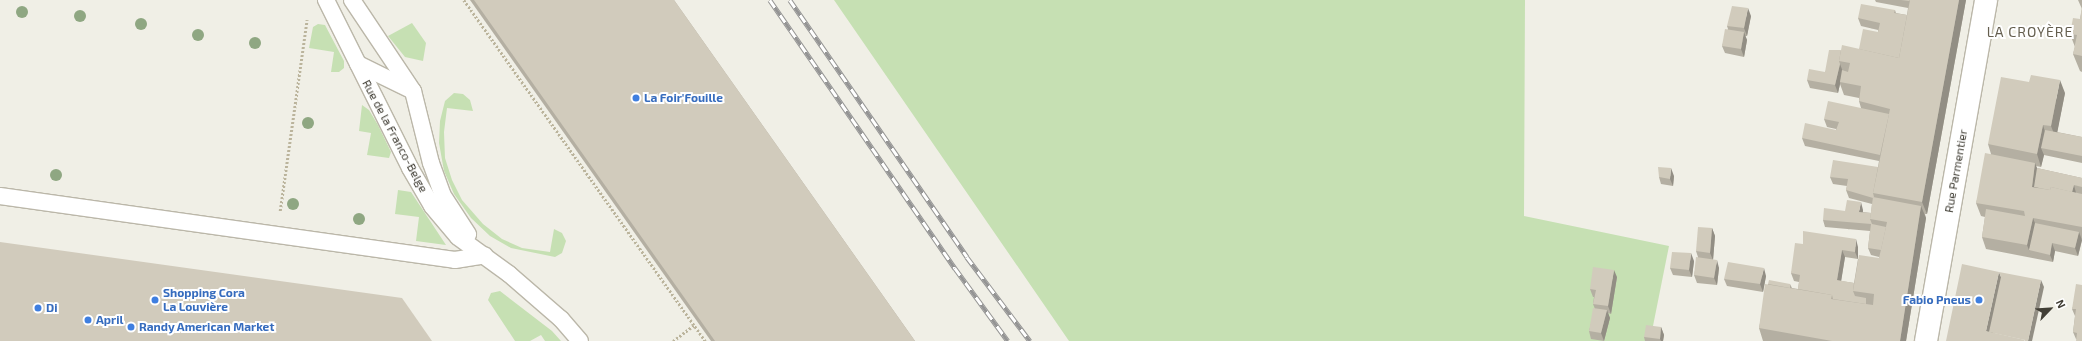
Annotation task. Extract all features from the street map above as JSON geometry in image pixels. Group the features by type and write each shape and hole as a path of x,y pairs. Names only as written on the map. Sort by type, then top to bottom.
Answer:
{"street":[{"name":"Rue Parmentier","path":"1926,341 1986,0"}],"lane":[{"name":"Rue de la Franco-Belge","path":"326,0 410,168 432,206 458,237 485,255 562,319 580,341"},
{"name":"Rue de la Franco-Belge","path":"352,0 413,91 431,163 442,194 457,220 485,255"},
{"path":"358,64 413,91"},
{"path":"0,196 455,260 470,260 485,255"}],"path":[{"path":"464,0 705,341"},
{"path":"276,234 308,14"},
{"path":"673,341 694,325"}],"green space":[{"path":"834,0 1525,0 1524,216 1669,246 1650,341 1069,341"},
{"path":"412,23 426,43 423,61 405,57 388,36"},
{"path":"318,24 325,25 344,61 344,68 339,72 331,72 334,52 309,48 313,27"},
{"path":"454,93 463,94 470,100 473,111 447,108 444,132 445,158 452,180 462,200 483,224 502,239 522,248 550,252 554,229 562,233 566,241 562,253 555,257 511,248 490,236 471,218 454,194 444,171 439,143 440,121 445,101"},
{"path":"362,105 369,110 378,125 391,152 389,158 367,155 371,133 359,131"},
{"path":"398,190 411,192 446,245 416,241 419,217 395,214"},
{"path":"500,291 552,331 561,341 545,341 541,335 530,341 515,341 488,300 491,293"}],"building":[{"path":"474,0 674,0 915,341 715,341"},
{"path":"1910,0 1959,0 1922,202 1873,193 1890,109 1859,101 1861,86 1840,82 1842,70 1848,72 1850,63 1839,61 1842,45 1899,58"},
{"path":"1861,4 1895,10 1894,13 1907,15 1899,58 1859,49 1863,29 1878,32 1880,23 1858,18"},
{"path":"1732,6 1748,8 1744,28 1727,26"},
{"path":"2082,6 2082,56 2073,54 2077,35 2070,34 2073,18 2080,19"},
{"path":"1725,29 1744,32 1741,49 1722,46"},
{"path":"1829,50 1841,50 1839,61 1840,64 1835,85 1807,80 1809,69 1825,72"},
{"path":"2031,75 2060,80 2051,126 2043,125 2037,154 1988,144 2001,77 2029,82"},
{"path":"1828,101 1889,114 1880,155 1802,138 1805,123 1836,130 1839,122 1824,119"},
{"path":"2045,130 2082,137 2082,156 2041,148"},
{"path":"1985,153 2035,163 2032,187 2050,190 2051,187 2082,194 2082,227 2033,218 2027,245 1982,237 1986,209 2025,216 2024,211 1976,203"},
{"path":"1833,160 1878,167 1873,193 1874,197 1873,198 1846,190 1848,179 1830,177"},
{"path":"1658,167 1671,168 1670,179 1659,177"},
{"path":"2037,168 2082,178 2082,187 2074,185 2072,192 2051,187 2050,190 2034,187"},
{"path":"1873,197 1921,206 1900,341 1832,341 1759,328 1765,284 1832,295 1831,299 1873,305 1874,294 1853,291 1859,255 1879,258 1887,222 1870,219"},
{"path":"1847,200 1861,202 1859,212 1871,213 1870,219 1872,224 1886,227 1881,250 1868,248 1871,224 1823,220 1824,208 1845,211"},
{"path":"2035,223 2079,232 2075,248 2052,243 2050,255 2029,250"},
{"path":"1698,227 1712,228 1710,253 1696,251"},
{"path":"1803,231 1856,239 1855,252 1842,250 1837,280 1854,283 1853,291 1855,296 1866,298 1866,304 1833,299 1832,295 1798,289 1800,275 1791,273 1795,243 1803,244"},
{"name":"Shopping Cora La Louvière","path":"0,242 402,298 432,341 0,341"},
{"path":"1672,252 1691,253 1689,270 1670,268"},
{"path":"1696,257 1717,260 1714,278 1694,275"},
{"path":"1728,262 1764,268 1760,284 1724,279"},
{"path":"1962,264 1999,272 1986,331 2025,340 2024,341 1946,341"},
{"path":"1593,267 1614,270 1608,306 1593,304 1596,290 1590,289"},
{"path":"1999,272 2041,280 2028,341 1989,332 2001,277"},
{"path":"1769,280 1790,284 1790,288 1768,284"},
{"path":"2076,284 2082,285 2082,341 2076,341 2077,333 2073,332 2076,309 2072,309"},
{"path":"1593,308 1607,310 1601,333 1589,331"},
{"path":"1646,325 1661,327 1660,339 1644,337"}],"railway":[{"path":"770,0 955,268 1008,341"},
{"path":"790,0 967,257 1030,341"}],"place":[{"name":"La Foir'Fouille","path":"636,98"},
{"name":"Shopping Cora La Louvière","path":"155,300"},
{"name":"Fabio Pneus","path":"1979,300"},
{"name":"Di","path":"38,308"},
{"name":"April","path":"88,320"},
{"name":"Randy American Market","path":"131,327"}],"district":[{"name":"LA CROYÈRE","path":"2030,32"}]}
